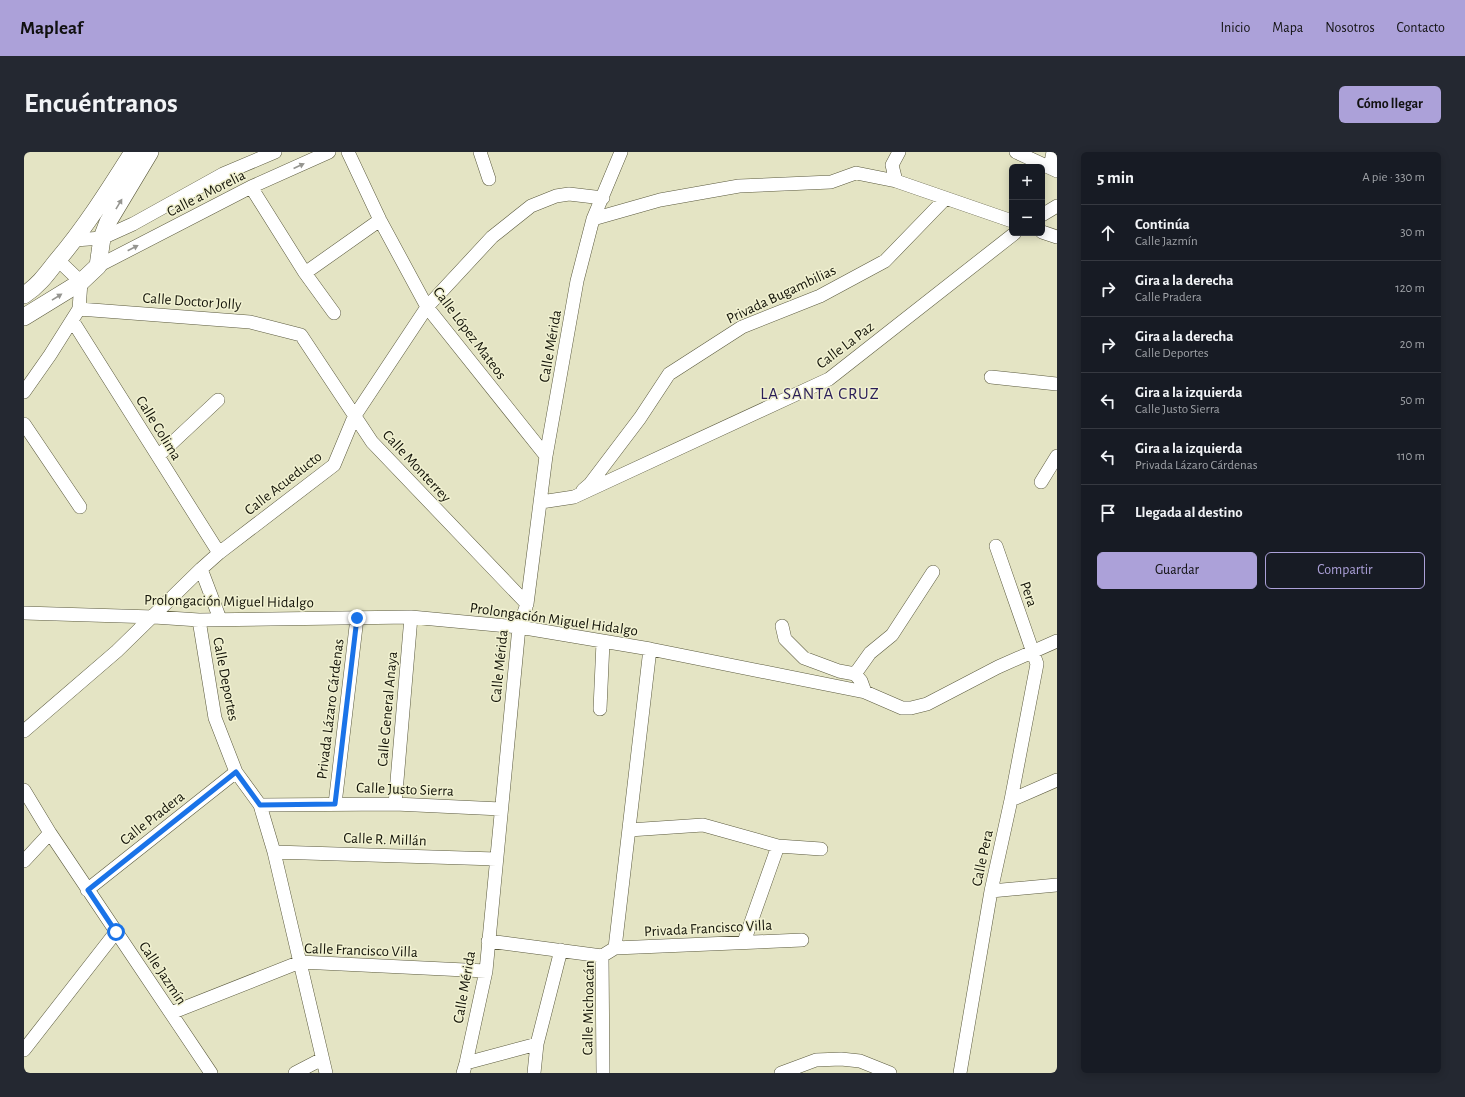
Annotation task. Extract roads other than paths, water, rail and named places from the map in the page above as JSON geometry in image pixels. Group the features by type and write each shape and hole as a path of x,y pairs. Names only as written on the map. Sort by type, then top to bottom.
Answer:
{"main road":[{"path":"24,317 81,282 98,266 102,238 137,153"},
{"path":"28,290 58,260 74,240 137,153"}],"street":[{"name":"Calle a Morelia","path":"98,266 251,187 329,152"},
{"name":"Calle López Mateos","path":"348,152 380,220 427,307 546,456"},
{"path":"480,152 489,179"},
{"name":"Calle Mérida","path":"464,1068 486,970 519,627 527,604 546,456 577,281 593,219 621,152"},
{"path":"896,181 892,165 900,152"},
{"path":"1016,152 1054,169 1053,152"},
{"name":"Calle a Morelia","path":"74,240 102,238 133,224 223,174 273,153"},
{"path":"273,153 280,175"},
{"path":"593,219 660,200 739,186 831,182 856,173 896,181 1009,220"},
{"path":"251,187 305,273 334,313"},
{"name":"Calle Acueducto","path":"24,731 117,651 219,553 334,465 354,417 427,307 492,238 531,206 556,196 569,194 603,198"},
{"name":"Privada Bugambilias","path":"574,497 590,484 640,418 669,374 742,327 820,296 886,261 945,198"},
{"path":"1045,213 1057,206"},
{"path":"305,273 380,220"},
{"path":"1045,233 1057,237"},
{"name":"Calle La Paz","path":"541,502 574,497 830,379 1011,236"},
{"path":"24,392 76,314 81,282 58,260"},
{"name":"Calle Doctor Jolly","path":"76,314 250,322 301,335"},
{"name":"Calle Colima","path":"76,314 158,456 219,553"},
{"name":"Calle Monterrey","path":"301,335 372,442 527,604"},
{"path":"991,377 1057,384"},
{"path":"158,456 218,400"},
{"path":"24,424 80,507"},
{"path":"1041,482 1057,456"},
{"name":"Pera","path":"996,546 1032,652"},
{"path":"201,569 220,619"},
{"path":"854,674 870,652 892,635 933,572"},
{"name":"Prolongación Miguel Hidalgo","path":"24,613 154,616 199,620 412,617 519,627 650,649 865,692 902,708 911,708 927,704 998,667 1057,641"},
{"name":"Calle General Anaya","path":"395,804 412,617"},
{"name":"Privada Lázaro Cárdenas","path":"335,804 357,618"},
{"name":"Calle Deportes","path":"199,620 215,718 236,772 260,805 274,852 326,1073"},
{"path":"782,626 785,640 804,658 839,671 854,674 861,681 865,692"},
{"path":"600,709 603,642"},
{"name":"Calle Michoacán","path":"603,1073 602,956 615,948 650,649"},
{"name":"Calle Pera","path":"960,1073 991,892 1037,664 1032,652"},
{"name":"Calle Pradera","path":"88,890 236,772"},
{"path":"1010,800 1057,780"},
{"name":"Calle Jazmín","path":"24,790 50,833 211,1073"},
{"name":"Calle Justo Sierra","path":"260,805 395,804 501,809"},
{"path":"629,830 702,824 778,846 821,849"},
{"path":"24,861 50,833"},
{"path":"744,942 778,846"},
{"name":"Calle R. Millán","path":"274,852 496,859"},
{"path":"991,892 1057,885"},
{"path":"24,1050 116,932"},
{"name":"Privada Francisco Villa","path":"615,948 802,940"},
{"path":"488,941 602,956"},
{"path":"534,1073 537,1044 562,950"},
{"name":"Calle Francisco Villa","path":"171,1013 300,962 486,970"},
{"path":"464,1068 537,1044"},
{"path":"295,1073 322,1059"},
{"path":"781,1073 816,1060 841,1059 860,1061 890,1073"}],"district":[{"name":"LA SANTA CRUZ","path":"820,393"}]}
